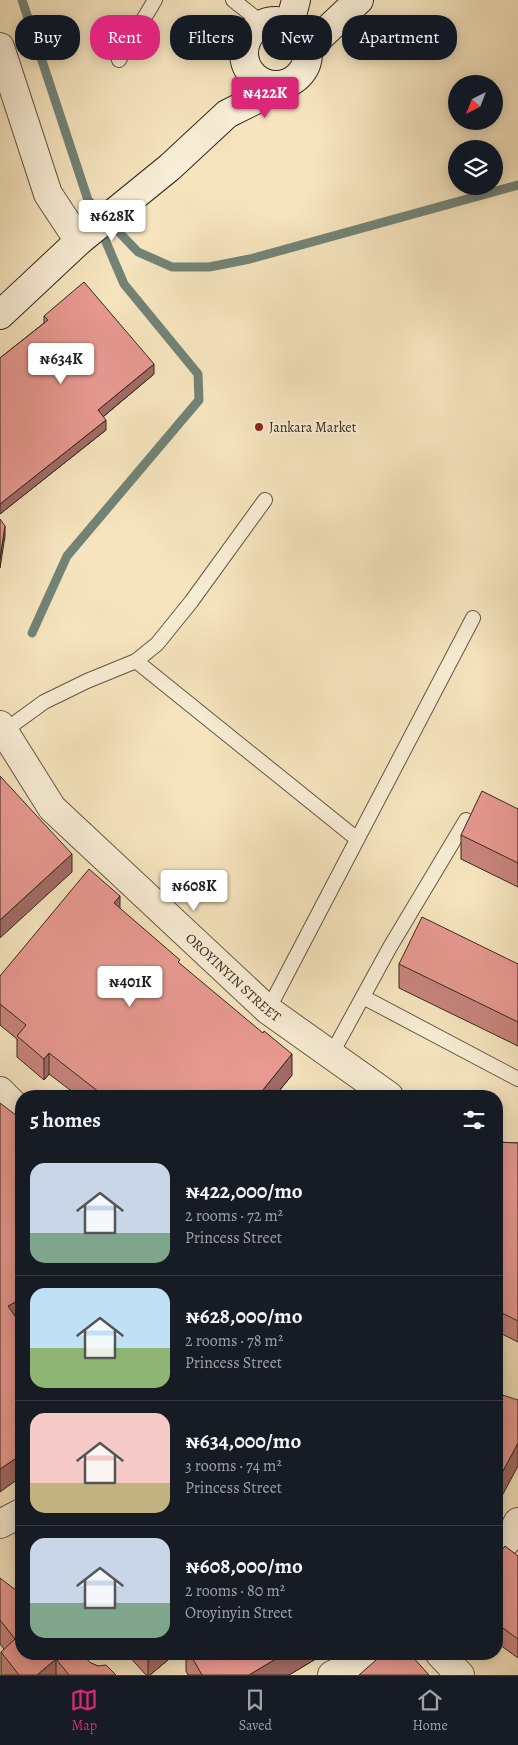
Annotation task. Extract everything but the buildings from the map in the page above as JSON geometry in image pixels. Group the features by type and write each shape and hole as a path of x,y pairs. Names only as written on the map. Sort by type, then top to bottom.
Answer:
{"street":[{"path":"332,25 359,0"},
{"path":"252,30 262,23"},
{"path":"0,47 48,194 79,241"},
{"path":"244,60 251,74 265,84 282,86"},
{"path":"227,114 244,60"},
{"path":"0,315 79,241 170,167 227,114 298,78 307,65 307,60"},
{"name":"OROYINYIN STREET","path":"1,730 52,808 268,1010 381,1090"},
{"path":"0,1091 15,1106"},
{"path":"0,1524 15,1516"},
{"path":"503,1545 518,1522"},
{"path":"332,1675 364,1660"},
{"path":"446,1660 460,1675"}],"lane":[{"path":"146,15 155,0"},
{"path":"233,0 262,23"},
{"path":"1,730 44,702 94,678 136,661 157,644 186,609 265,500"},
{"path":"268,1010 473,618"},
{"path":"136,661 357,839"},
{"path":"331,1055 466,820"},
{"path":"363,997 518,1079"}],"waterway":[{"path":"22,0 88,200 138,252 172,267 209,267 250,259 518,185"},
{"path":"32,633 67,556 199,400 198,374 124,284 100,228"}],"place":[{"name":"Jankara Market","path":"259,427"}]}
